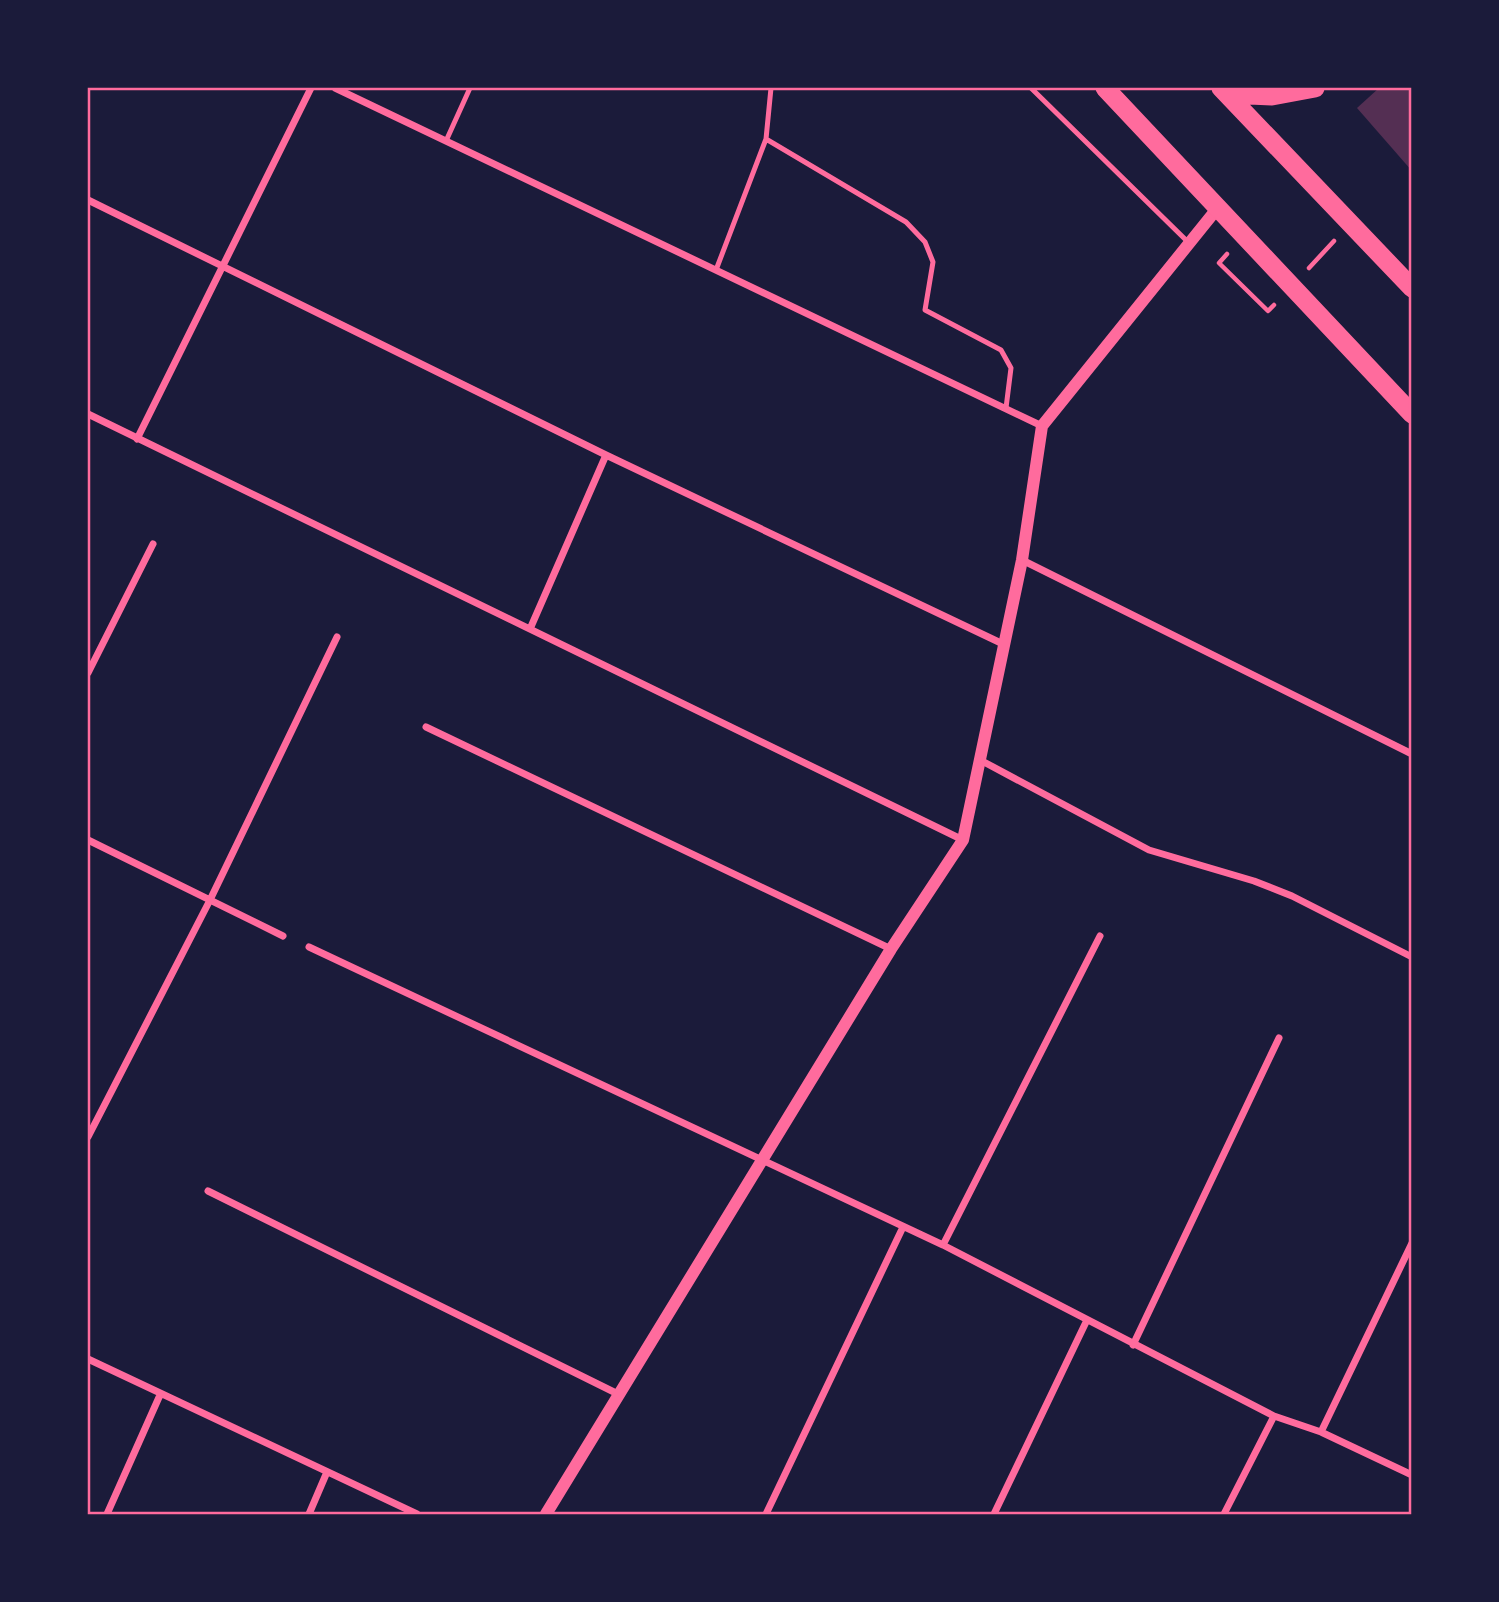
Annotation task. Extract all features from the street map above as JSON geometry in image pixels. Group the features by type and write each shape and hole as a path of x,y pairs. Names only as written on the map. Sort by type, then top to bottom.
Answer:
{"highway":[{"path":"1105,88 1216,210 1412,414"},
{"path":"1224,91 1272,96 1315,88"},
{"path":"1224,91 1412,288"}],"street":[{"path":"138,439 221,265 311,88"},
{"path":"335,88 1042,426"},
{"path":"88,200 606,455 1003,644"},
{"path":"547,1514 891,949 963,840 982,761 1003,644 1022,560 1042,426 1216,210"},
{"path":"88,414 963,840"},
{"path":"530,629 606,455"},
{"path":"88,673 153,544"},
{"path":"1022,560 1412,754"},
{"path":"88,1137 210,900 337,637"},
{"path":"426,727 891,949"},
{"path":"982,761 1149,850 1254,881 1292,896 1412,957"},
{"path":"88,840 283,936"},
{"path":"943,1245 1100,936"},
{"path":"309,947 943,1245 1274,1416 1321,1432 1412,1475"},
{"path":"1133,1345 1279,1038"},
{"path":"208,1191 618,1394"},
{"path":"766,1514 903,1227"},
{"path":"1321,1432 1412,1243"},
{"path":"994,1514 1087,1320"},
{"path":"88,1359 417,1514"},
{"path":"107,1514 160,1395"},
{"path":"1224,1514 1274,1416"},
{"path":"309,1514 327,1472"}],"lane":[{"path":"446,141 470,88"},
{"path":"716,270 766,139 771,88"},
{"path":"1031,88 1190,244"},
{"path":"766,139 906,222 925,242 933,262 925,310 1001,350 1011,368 1006,408"}],"path":[{"path":"1304,272 1340,234"},
{"path":"1219,263 1268,311 1277,301"}],"building":[{"path":"1379,88 1412,88 1412,171 1357,108"}]}
